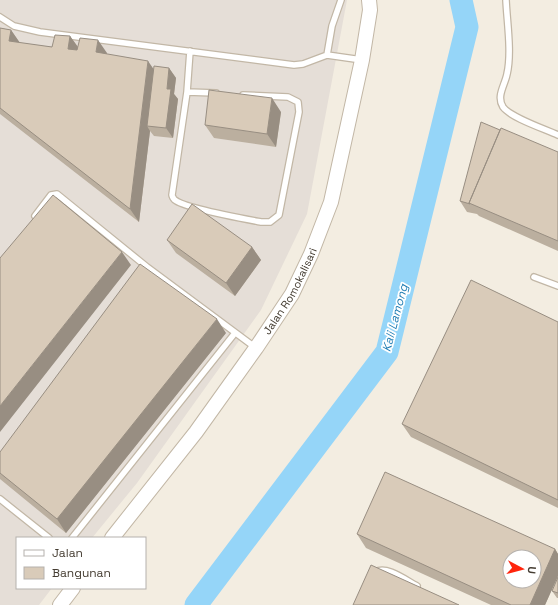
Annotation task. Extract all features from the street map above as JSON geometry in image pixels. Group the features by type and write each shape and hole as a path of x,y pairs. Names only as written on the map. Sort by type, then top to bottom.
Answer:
{"street":[{"name":"Jalan Romokalisari","path":"113,537 196,432 256,348 292,294 311,254 331,202 362,60 369,0"},
{"path":"60,605 72,589"}],"lane":[{"path":"327,55 332,26 341,0"},
{"path":"506,0 508,61 507,73 500,98 504,108 513,115 558,135"},
{"path":"0,17 14,26 40,32 294,65 303,64 327,55 362,60"},
{"path":"190,51 187,92 172,195 174,200 201,209 260,222 270,222 279,215 299,112 298,102 288,97 234,94"},
{"path":"187,92 226,94"},
{"path":"35,216 51,195 57,194 147,267 256,348"},
{"path":"142,273 147,267"},
{"path":"534,277 558,286"},
{"path":"73,537 235,333"},
{"path":"0,499 48,537"},
{"path":"371,580 374,573 379,570 386,570 426,591"}],"shaded area":[{"path":"0,0 347,0 307,214 261,310 137,483 93,537 16,537 16,589 51,589 39,605 0,605"}],"building":[{"path":"0,28 11,30 9,41 52,47 55,35 70,36 68,49 77,50 80,38 98,40 96,52 148,61 130,209 0,108"},
{"path":"154,66 169,68 167,89 171,89 166,128 147,126"},
{"path":"209,90 272,98 267,134 205,125"},
{"path":"481,122 500,130 469,203 470,204 460,201"},
{"path":"501,128 558,152 558,241 469,203"},
{"path":"53,195 122,252 0,406 0,258"},
{"path":"192,204 252,247 226,283 167,240"},
{"path":"140,264 217,319 57,519 0,473 0,452"},
{"path":"471,280 558,322 558,500 402,424"},
{"path":"385,472 555,549 542,578 542,549 502,549 502,589 537,589 530,605 511,605 357,534"},
{"path":"371,565 459,605 353,605"},
{"path":"558,577 558,593 552,591"}],"waterway":[{"name":"Kali Lamong","path":"196,605 387,352 467,27 461,0"}]}
